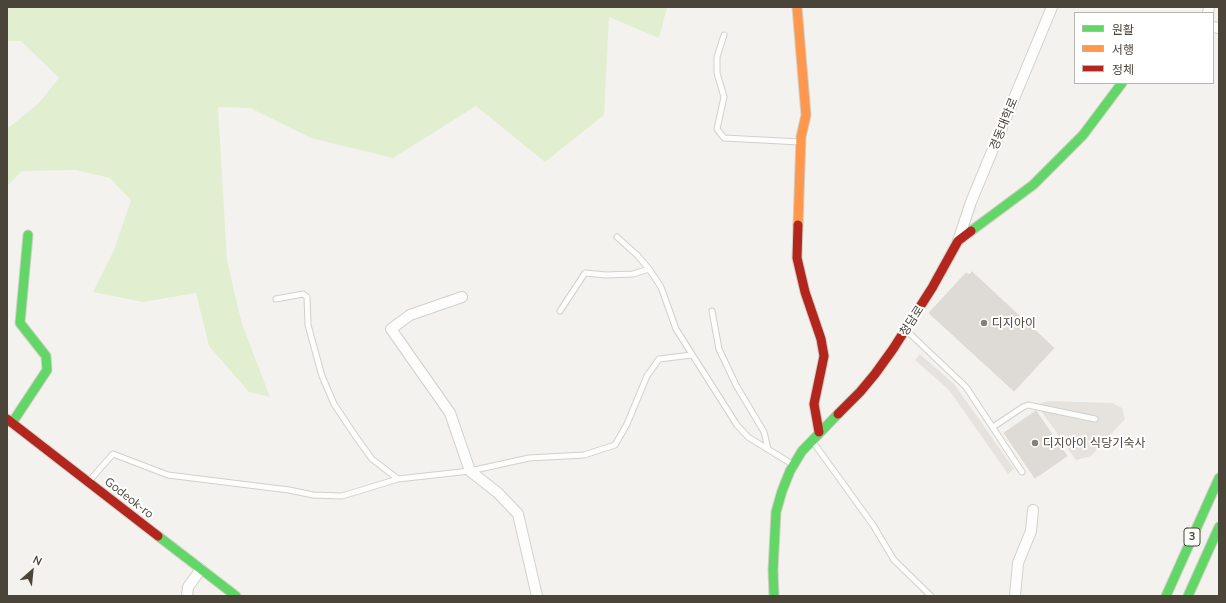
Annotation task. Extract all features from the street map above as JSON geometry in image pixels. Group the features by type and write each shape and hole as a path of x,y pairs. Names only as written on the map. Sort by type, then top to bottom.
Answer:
{"main road":[{"path":"797,7 806,115 801,142 797,258 805,292 821,339 824,356 814,404 819,432"},
{"name":"청담로","path":"774,596 774,528 776,512 782,491 793,464 802,451 819,432 860,392 893,349 932,288 958,241 1033,185 1083,135 1121,84"},
{"path":"10,421 47,370 46,356 20,323 28,235"},
{"name":"Godeok-ro","path":"10,421 236,596"},
{"name":"3","path":"1166,596 1219,478"},
{"path":"1157,596 1199,521"},
{"path":"1203,586 1219,528"},
{"name":"3","path":"1188,596 1219,528"}],"street":[{"name":"경동대학로","path":"958,241 971,202 1052,7"},
{"path":"462,297 410,315 391,329 450,413 470,471 498,493 518,514 537,596"},
{"path":"1016,596 1018,563 1031,531 1033,510"},
{"path":"187,596 188,587 201,569"}],"lane":[{"path":"724,35 717,57 717,73 724,97 717,129 724,138 801,142"},
{"path":"617,238 637,255 661,287 676,329 736,425 748,437 793,464"},
{"path":"560,311 585,273 606,275 632,274 649,270"},
{"path":"276,299 303,294 307,297 308,325 322,376 334,404 372,460 398,479"},
{"path":"712,311 719,349 736,385 764,432 768,449"},
{"path":"906,330 961,381 972,395 1022,472"},
{"path":"88,481 113,454 168,475 289,490 313,495 342,496 398,479 470,471 529,458 584,455 615,445 627,424 647,376 659,359 692,355"},
{"path":"993,427 1028,405 1095,419"},
{"path":"812,440 873,525 894,560 931,596"}],"green space":[{"path":"7,7 667,7 659,38 609,17 604,115 545,162 476,106 393,158 311,138 250,108 218,107 227,261 242,324 270,397 249,392 209,346 196,293 143,302 93,292 114,250 131,200 110,178 76,170 22,171 7,186 7,129 39,103 59,78 21,41 7,41"}],"shaded area":[{"path":"920,354 955,385 1014,469 1008,474 949,390 915,360"},
{"path":"1047,401 1112,403 1122,408 1125,419 1091,456 1076,460 1037,405"}],"building":[{"name":"디지아이","path":"972,272 1054,348 1014,391 929,313 966,273 969,275"},
{"name":"디지아이 식당기숙사","path":"1036,411 1067,456 1035,478 1004,433"}],"traffic: fast":[{"path":"971,231 1033,185 1083,135 1121,84"},
{"path":"12,423 47,370 46,356 20,323 28,235"},
{"path":"774,596 773,570 776,512 782,491 790,471 802,451 838,414"},
{"path":"1166,596 1219,478"},
{"path":"1188,596 1219,527"},
{"path":"158,536 236,596"}],"traffic: slow":[{"path":"797,7 806,115 801,137 798,225"}],"traffic: jam":[{"path":"798,225 797,258 805,292 821,339 824,356 814,404 819,432"},
{"path":"838,414 860,392 875,374 932,288 958,241 971,231"},
{"path":"7,419 158,536"}],"place":[{"name":"디지아이","path":"984,323"},
{"name":"디지아이 식당기숙사","path":"1035,443"}]}
